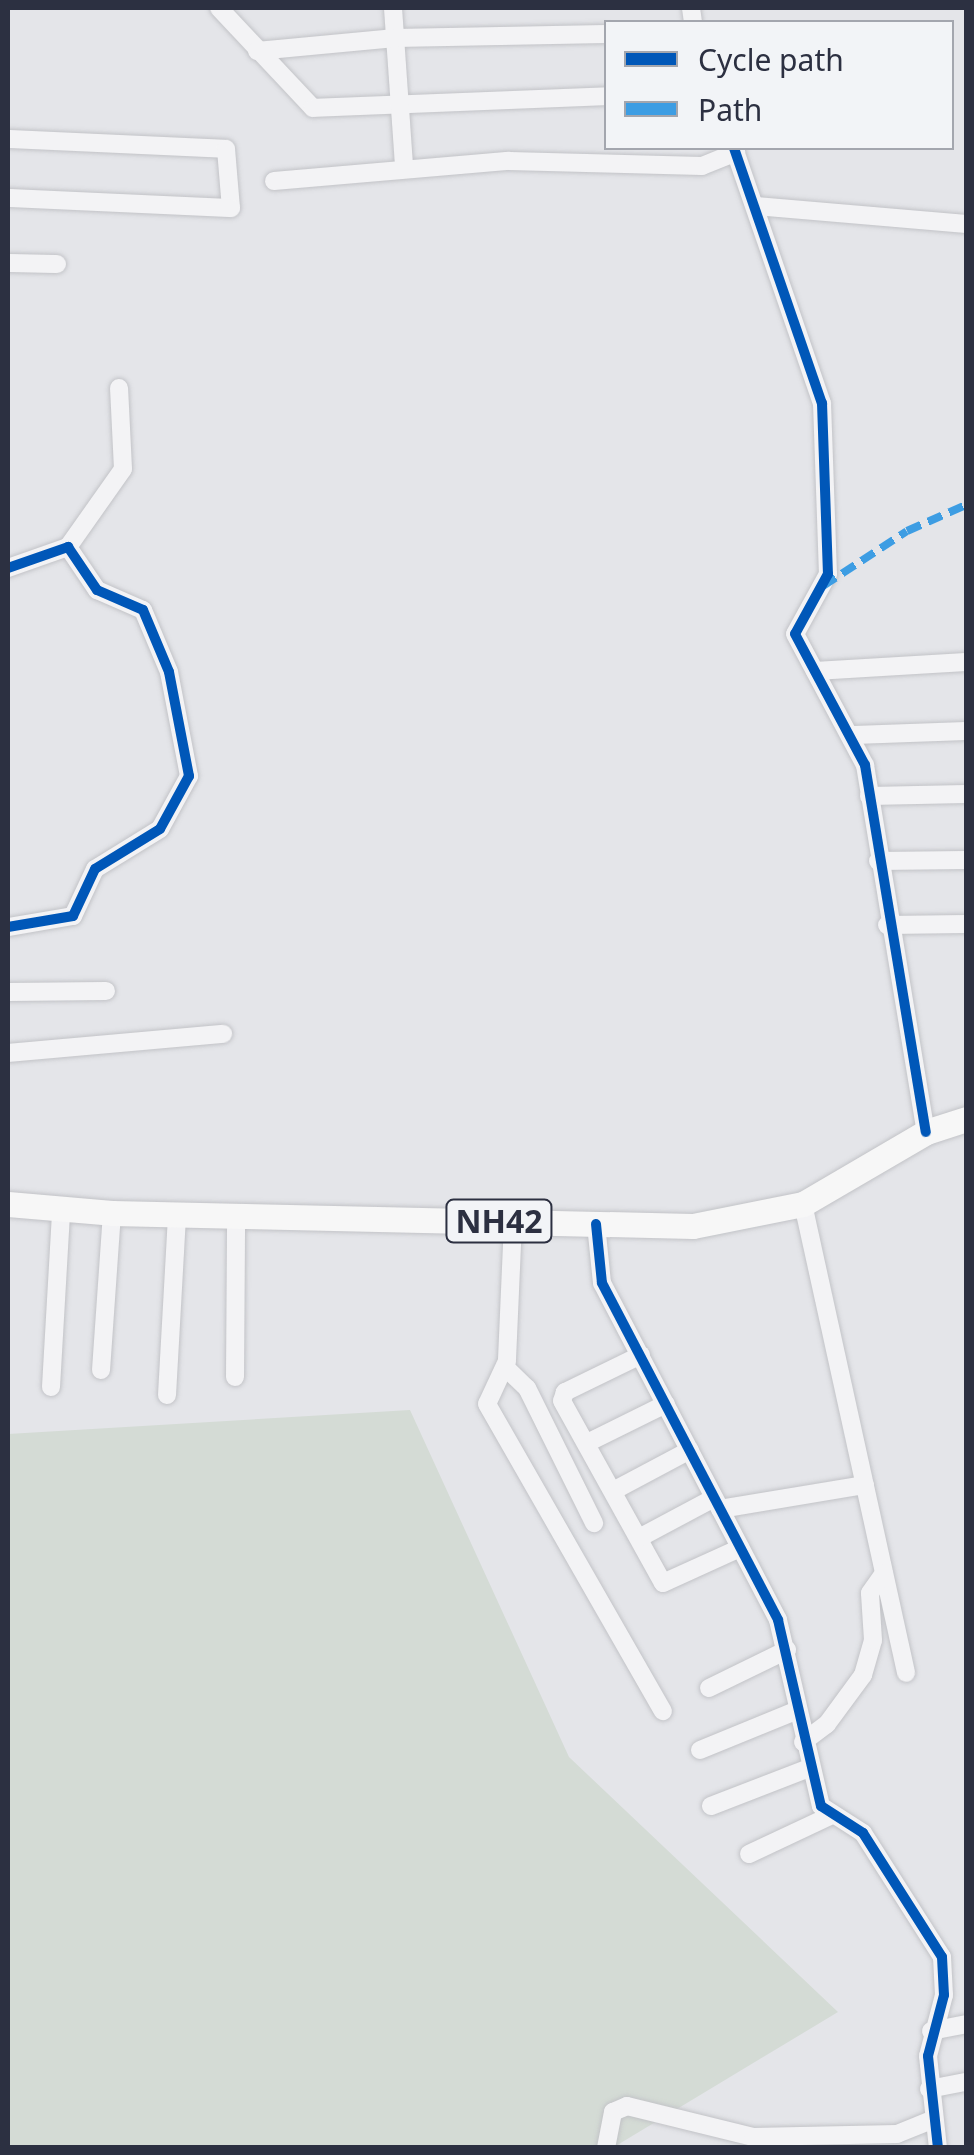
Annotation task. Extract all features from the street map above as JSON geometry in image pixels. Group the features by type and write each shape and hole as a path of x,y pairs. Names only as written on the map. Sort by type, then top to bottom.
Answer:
{"highway":[{"name":"NH42","path":"8,1204 112,1213 694,1226 803,1204 926,1132 966,1119"}],"street":[{"path":"220,8 313,108 604,96"},
{"path":"393,8 404,167"},
{"path":"257,51 394,38 604,34"},
{"path":"8,139 226,149 232,208 8,198"},
{"path":"274,181 404,167 702,166 735,150 822,403 828,574 795,634 854,734 869,796 887,925 926,1132"},
{"path":"756,206 966,224"},
{"path":"8,263 57,264"},
{"path":"8,568 68,547 123,469 120,388"},
{"path":"8,927 73,916 95,869 160,829 189,776 169,672 143,610 97,590 68,547"},
{"path":"815,671 966,662"},
{"path":"854,734 966,731"},
{"path":"869,796 966,794"},
{"path":"878,862 966,860"},
{"path":"887,925 966,924"},
{"path":"8,992 106,991"},
{"path":"8,1053 223,1034"},
{"path":"803,1204 906,1673"},
{"path":"51,1387 61,1211"},
{"path":"101,1370 112,1298 112,1213"},
{"path":"167,1396 177,1215"},
{"path":"235,1378 236,1216"},
{"path":"513,1222 506,1368 487,1390 487,1404 663,1711"},
{"path":"596,1224 596,1266 740,1548 787,1650 809,1768 832,1815 863,1834 942,1957 944,1995 931,2032 929,2089 938,2148"},
{"path":"641,1356 565,1392 587,1444 665,1583 740,1548"},
{"path":"506,1368 527,1388 594,1523"},
{"path":"587,1444 666,1404"},
{"path":"612,1491 690,1450"},
{"path":"638,1538 718,1504 865,1485"},
{"path":"803,1742 826,1724 862,1675 874,1640 870,1593 884,1573"},
{"path":"709,1688 787,1650"},
{"path":"700,1750 798,1710"},
{"path":"711,1806 809,1768"},
{"path":"749,1854 832,1815"},
{"path":"931,2032 966,2024"},
{"path":"929,2089 966,2082"},
{"path":"606,2148 614,2112 627,2106 753,2137 897,2134 932,2120"}],"shaded area":[{"path":"410,1410 569,1757 838,2012 614,2147 8,2148 8,1434"}],"marked path":[{"path":"823,586 907,531 966,505"}],"cycle path":[{"path":"735,150 822,403 828,574 795,634 865,765 926,1132"},
{"path":"8,568 68,547 97,590 143,610 169,672 189,776 160,829 95,869 73,916 8,927"},
{"path":"596,1224 602,1283 778,1620 821,1806 863,1833 942,1957 944,1995 928,2056 938,2148"}]}
